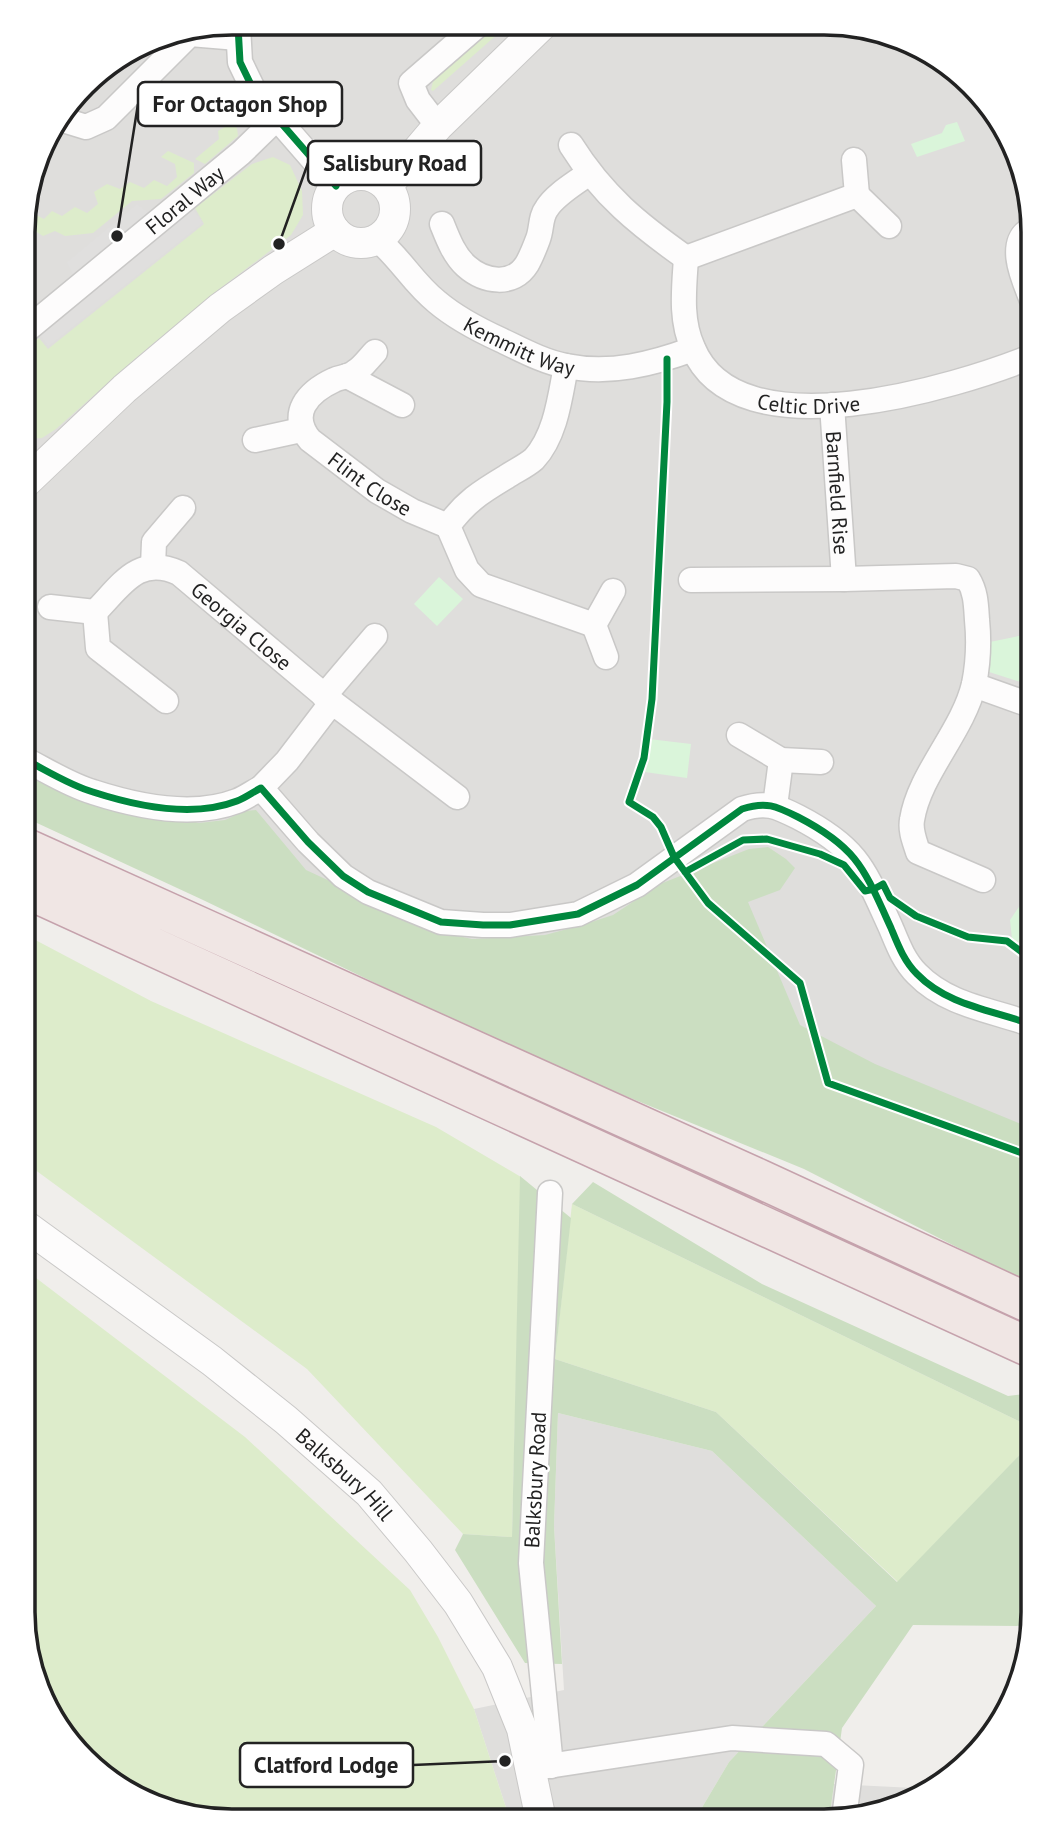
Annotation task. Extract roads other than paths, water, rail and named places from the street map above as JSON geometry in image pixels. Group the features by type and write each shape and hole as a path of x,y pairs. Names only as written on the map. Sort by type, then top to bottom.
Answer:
{"highway":[{"path":"35,852 760,1179 1021,1300"},
{"path":"35,893 1021,1344"}],"street":[{"path":"239,35 240,62 255,93 336,186"},
{"path":"438,126 418,100 411,83 466,35"},
{"path":"387,186 438,126 532,35"},
{"path":"69,122 86,127 106,118 182,42"},
{"name":"Floral Way","path":"35,323 241,153 277,118"},
{"path":"571,145 589,173 623,210 686,258 857,195"},
{"path":"854,160 857,195 889,226"},
{"path":"442,224 457,255 467,267 483,276 500,281 510,280 526,265 538,239 547,206 589,173"},
{"path":"362,175 380,180 387,186 396,205 396,215 392,225 378,240 360,244 343,239 335,231 328,218 327,208 330,194 336,186 352,176 362,175"},
{"path":"35,468 220,308 272,270 335,231"},
{"path":"1021,237 1017,247 1021,265"},
{"name":"Kemmitt Way","path":"378,240 395,254 406,272 437,303 479,330 529,353 566,366 602,370 638,366 693,349"},
{"name":"Celtic Drive","path":"686,258 684,306 686,328 693,349 714,377 745,397 779,405 832,405 893,397 956,384 1021,360"},
{"path":"255,440 301,430 299,412 308,397 334,380 356,372 375,352"},
{"path":"566,366 560,400 542,449 532,461 462,506 448,526 467,570 481,585 594,625"},
{"path":"347,376 401,405"},
{"name":"Barnfield Rise","path":"832,405 844,579"},
{"name":"Flint Close","path":"301,430 310,440 377,491 412,511 448,526"},
{"path":"94,612 132,574 153,566 154,542 183,508"},
{"name":"Georgia Close","path":"153,566 166,567 179,573 328,699 457,797"},
{"name":"Barnfield Rise","path":"691,580 956,576 968,579 974,589 979,635 974,685 952,734 925,783 911,821 912,836 918,852 983,880"},
{"path":"606,657 594,625 613,591"},
{"path":"50,607 94,612"},
{"path":"94,612 99,648 166,701"},
{"path":"35,764 90,792 141,804 184,810 237,802 261,788 287,761 328,699 375,636"},
{"path":"974,685 1021,702"},
{"path":"739,734 781,760 821,762"},
{"path":"775,806 781,760"},
{"path":"261,788 307,842 343,876 368,892 441,922 483,925 510,925 578,914 636,886 742,810 758,804 775,806 841,844 861,866 907,964 936,992 960,1003 1021,1021"},
{"name":"Balksbury Road","path":"541,1767 531,1563 550,1193"},
{"name":"Balksbury Hill","path":"35,1233 212,1361 286,1420 369,1493 458,1603 497,1667 541,1767 541,1809"},
{"path":"541,1767 732,1738 826,1744 851,1765 845,1807"}],"place":[{"name":"For Octagon Shop","path":"117,236"},
{"name":"Salisbury Road","path":"279,244"},
{"name":"Clatford Lodge","path":"505,1761"}]}
